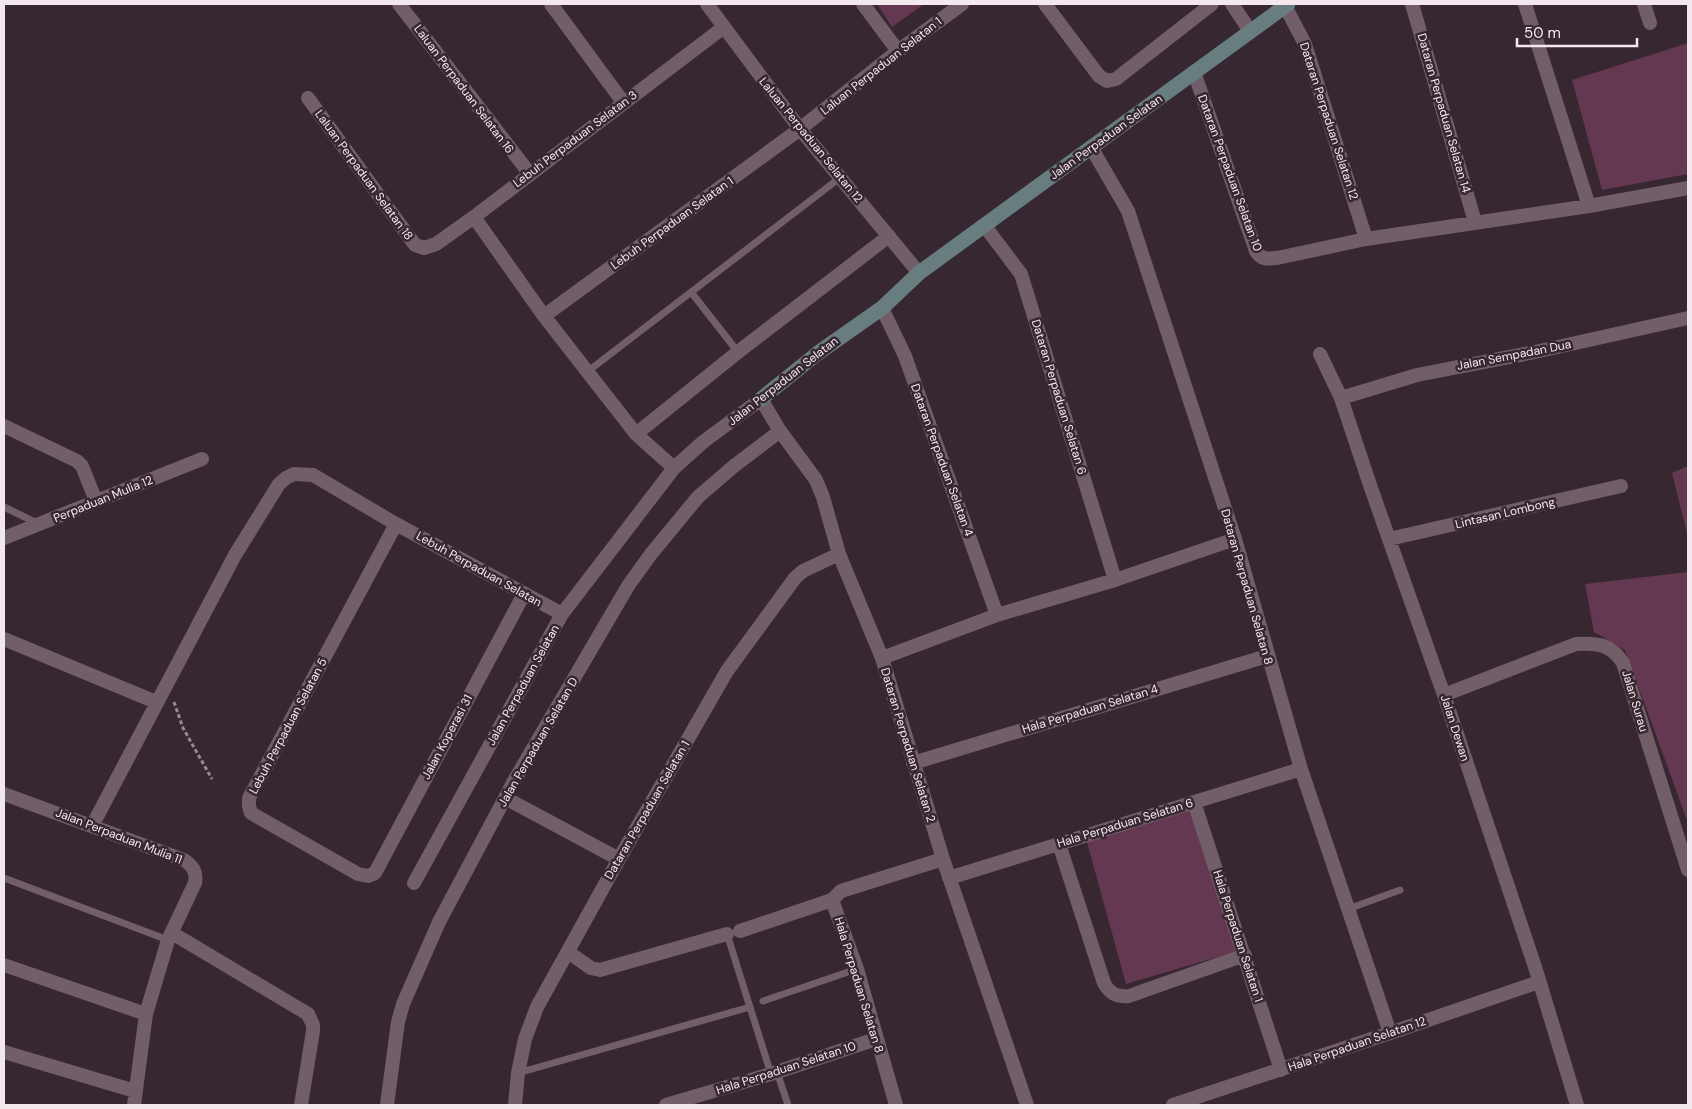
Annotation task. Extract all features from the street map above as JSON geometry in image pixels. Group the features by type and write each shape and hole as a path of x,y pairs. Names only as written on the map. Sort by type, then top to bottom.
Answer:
{"street":[{"name":"Laluan Perpaduan Selatan 16","path":"399,4 530,174"},
{"path":"551,4 623,102"},
{"name":"Laluan Perpaduan Selatan 12","path":"707,4 800,129 919,273"},
{"path":"863,4 898,51"},
{"name":"Laluan Perpaduan Selatan 1","path":"800,129 898,51 962,4"},
{"path":"1045,4 1099,76 1107,81 1116,78 1212,4"},
{"path":"1232,4 1250,31"},
{"name":"Dataran Perpaduan Selatan 14","path":"1412,4 1475,222"},
{"path":"1525,4 1589,206"},
{"path":"1644,4 1650,22"},
{"name":"Jalan Perpaduan Selatan","path":"414,883 562,614 674,468 703,442 818,353 882,308 919,273 1286,5"},
{"name":"Dataran Perpaduan Selatan 12","path":"1286,5 1305,44 1366,239"},
{"name":"Lebuh Perpaduan Selatan 3","path":"424,248 436,244 474,217 724,27"},
{"name":"Dataran Perpaduan Selatan 10","path":"1194,72 1258,255 1266,259 1277,258 1366,239"},
{"name":"Laluan Perpaduan Selatan 18","path":"308,98 415,245 424,248"},
{"name":"Lebuh Perpaduan Selatan 1","path":"544,316 800,129"},
{"name":"Dataran Perpaduan Selatan 8","path":"1092,147 1128,211 1235,540 1267,656 1301,768 1390,1033"},
{"path":"1366,239 1589,206 1688,188"},
{"path":"474,217 544,316 636,434 674,468"},
{"name":"Dataran Perpaduan Selatan 6","path":"984,225 1022,274 1115,580"},
{"path":"636,434 738,352 889,236"},
{"name":"Dataran Perpaduan Selatan 4","path":"882,308 905,356 997,615"},
{"name":"Jalan Sempadan Dua","path":"1341,398 1416,374 1535,352 1688,318"},
{"name":"Jalan Dewan","path":"1320,354 1341,398 1444,695 1578,1105"},
{"name":"Dataran Perpaduan Selatan 2","path":"761,399 780,431 816,480 823,497 839,554 882,658 942,859 1027,1105"},
{"path":"4,426 77,461 82,466 96,501"},
{"name":"Jalan Perpaduan Selatan D","path":"387,1105 398,1022 403,1004 439,922 505,798 628,586 651,554 698,497 734,466 780,431"},
{"name":"Perpaduan Mulia 12","path":"4,538 202,460"},
{"name":"Lebuh Perpaduan Selatan","path":"167,683 235,555 272,495 286,478 294,474 313,475 396,524 562,614"},
{"name":"Lintasan Lombong","path":"1389,539 1622,486"},
{"name":"Lebuh Perpaduan Selatan 5","path":"368,876 358,874 251,813 249,798 396,524"},
{"path":"882,658 997,615 1115,580 1235,540"},
{"name":"Dataran Perpaduan Selatan 1","path":"514,1105 518,1073 526,1040 537,1008 726,671 795,578 803,571 839,554"},
{"name":"Jalan Koperasi 31","path":"368,876 375,873 524,594"},
{"path":"4,639 156,702"},
{"name":"Jalan Surau","path":"1444,695 1576,644 1592,644 1607,647 1617,653 1623,664 1688,870"},
{"name":"Hala Perpaduan Selatan 4","path":"913,763 1267,656"},
{"path":"92,826 167,683"},
{"name":"Hala Perpaduan Selatan 6","path":"949,878 1301,768"},
{"name":"Jalan Perpaduan Mulia 11","path":"4,794 184,860 194,869 195,883 170,937 146,1014 135,1098"},
{"path":"505,798 619,859"},
{"name":"Hala Perpaduan Selatan 1","path":"1194,802 1281,1070"},
{"path":"1058,844 1104,983 1114,995 1121,997 1129,996 1245,955"},
{"path":"832,900 841,891 942,859"},
{"name":"Hala Perpaduan Selatan 8","path":"568,952 591,968 600,970 733,932 832,900 857,970 896,1105"},
{"path":"170,937 308,1014 313,1025 313,1031 301,1105"},
{"path":"4,965 146,1014"},
{"name":"Hala Perpaduan Selatan 12","path":"1173,1105 1539,982"},
{"name":"Hala Perpaduan Selatan 10","path":"666,1105 774,1073 876,1039"},
{"path":"4,1052 135,1098"}],"lane":[{"path":"587,372 841,177"},
{"path":"691,292 738,352"},
{"path":"4,507 39,524"},
{"path":"4,878 170,937"},
{"path":"1348,909 1400,890"},
{"path":"733,932 750,1007 788,1105"},
{"path":"763,1001 857,970"},
{"path":"518,1073 750,1007"}],"path":[{"path":"167,683 183,728 212,779"}],"shaded area":[{"path":"877,4 924,4 892,27"},
{"path":"1688,43 1688,174 1602,190 1572,80"},
{"path":"1688,466 1688,537 1672,473"},
{"path":"1688,572 1688,823 1625,650 1594,632 1585,584"},
{"path":"1193,806 1238,951 1126,984 1085,835"}]}
